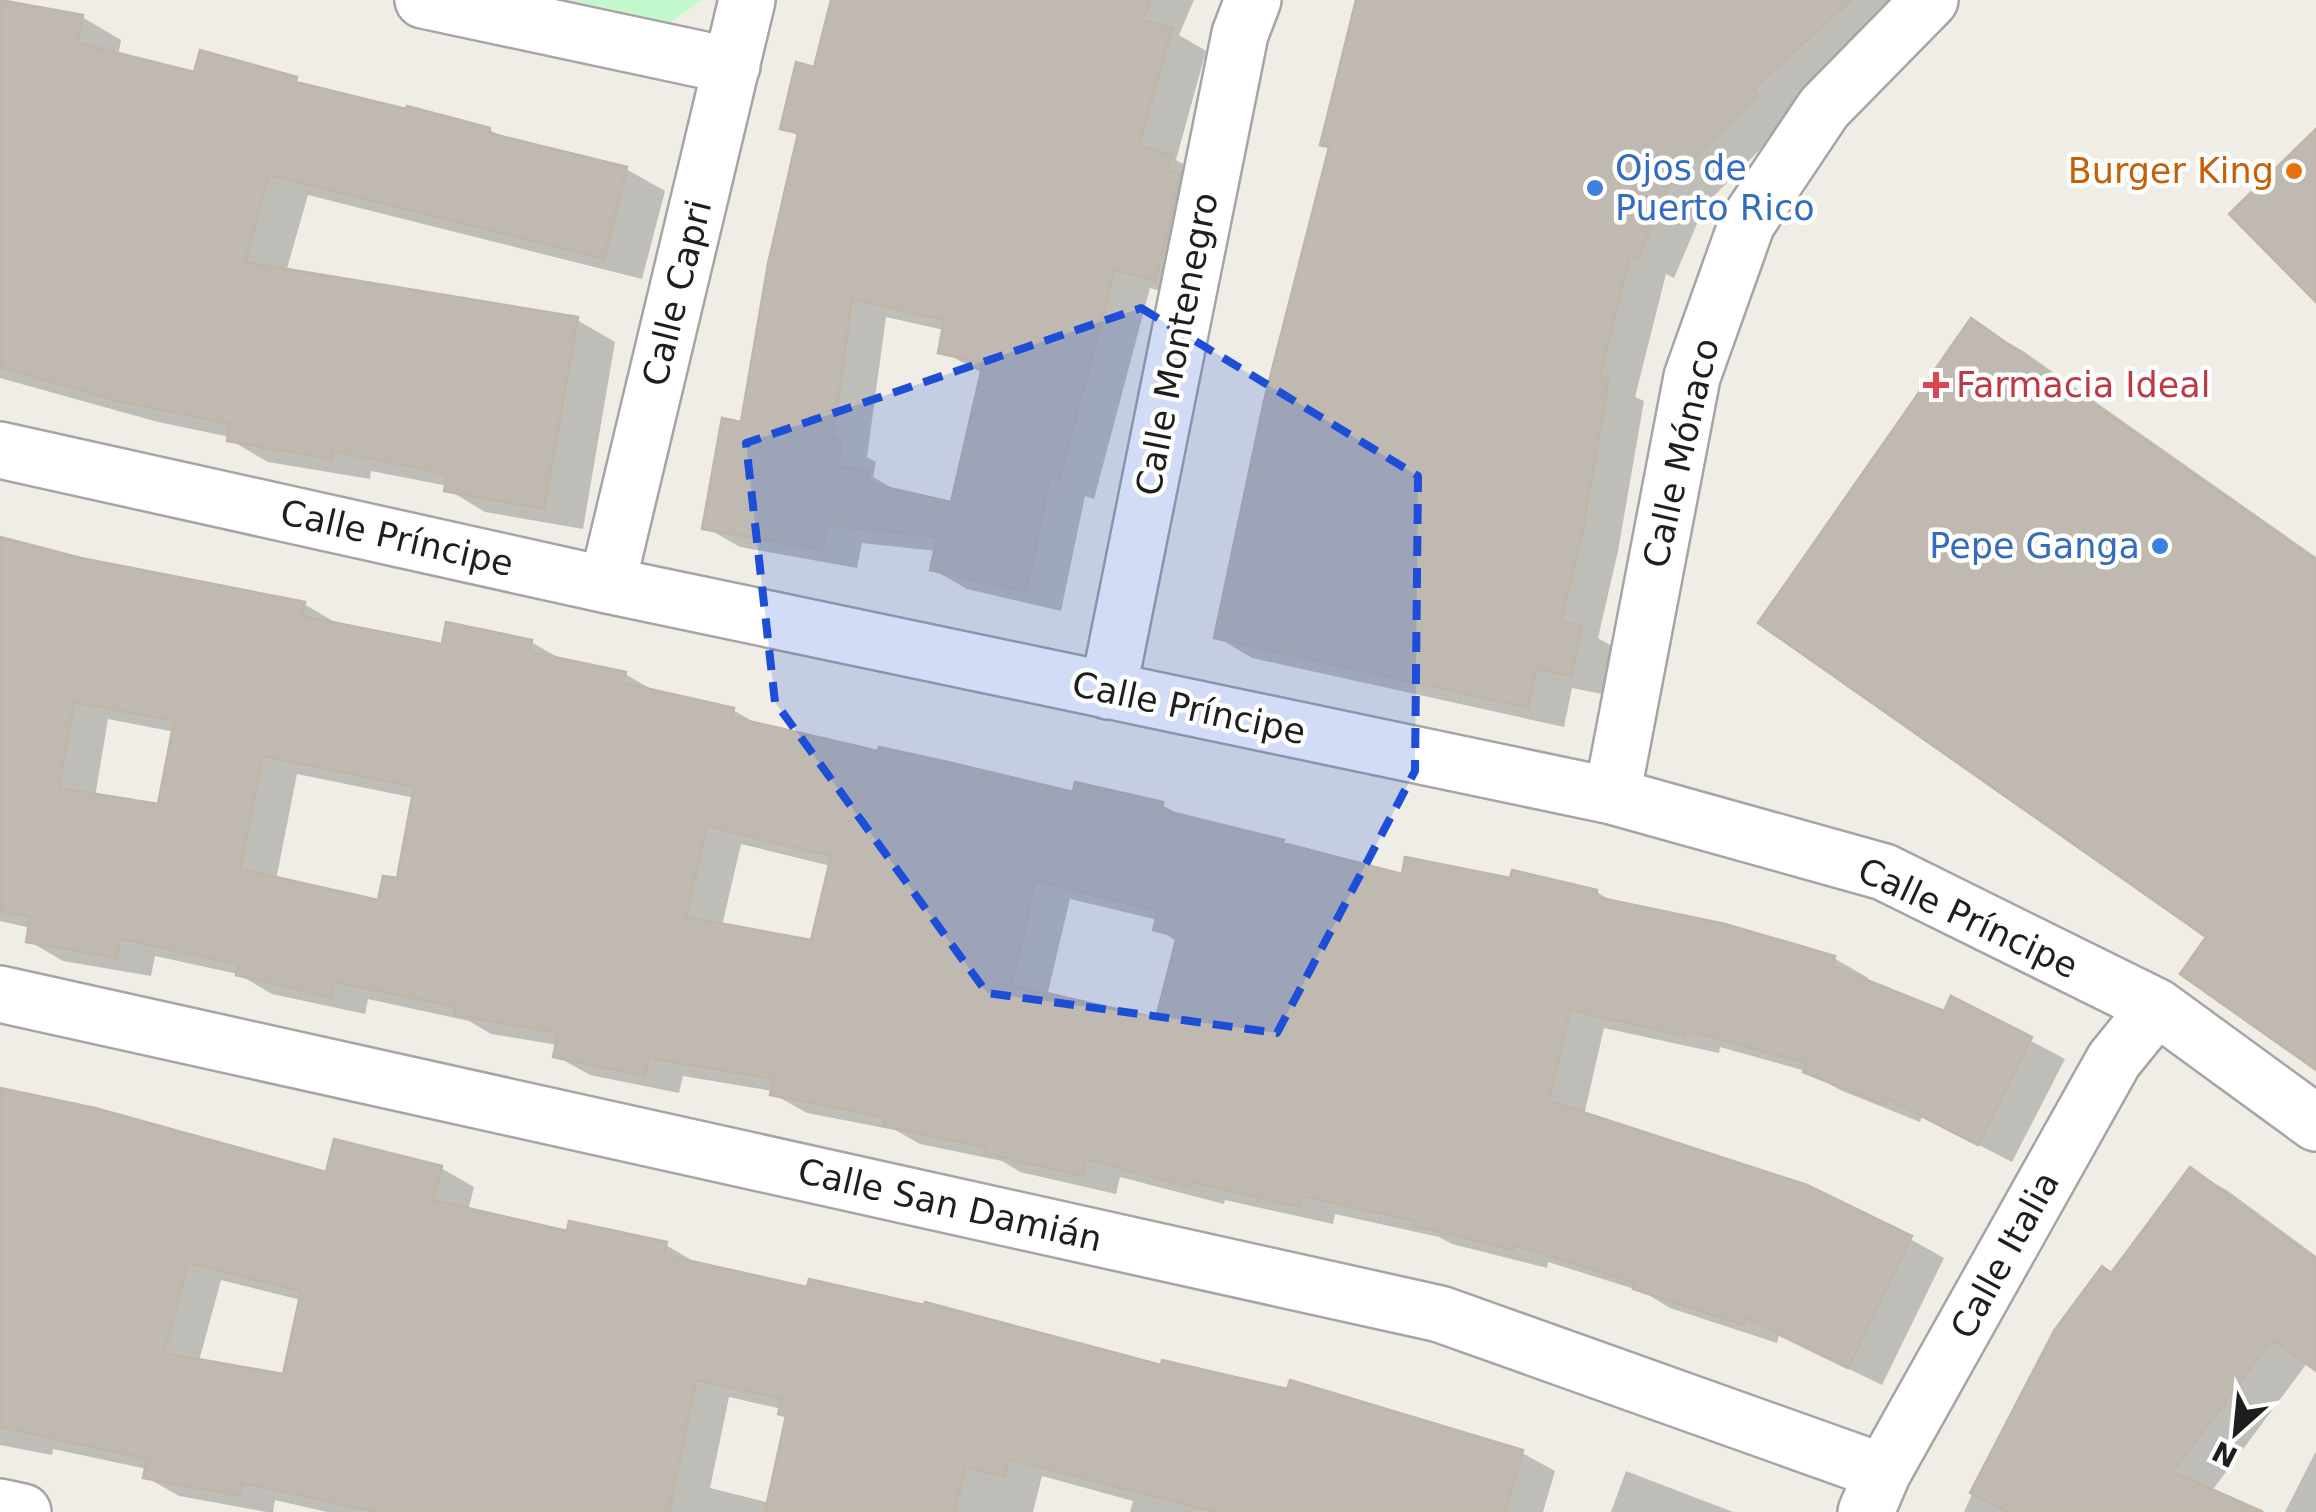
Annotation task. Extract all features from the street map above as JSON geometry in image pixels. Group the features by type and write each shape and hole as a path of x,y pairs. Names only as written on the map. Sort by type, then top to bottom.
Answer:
{"street":[{"path":"423,0 732,66"},
{"name":"Calle Capri","path":"607,585 747,0"},
{"name":"Calle Montenegro","path":"1108,691 1240,34 1253,0"},
{"name":"Calle Mónaco","path":"1612,796 1692,376 1747,223 1824,108 1930,0"},
{"name":"Calle Príncipe","path":"0,450 607,585 1612,796 1884,872 2157,1008 2316,1123"},
{"name":"Calle San Damián","path":"0,994 1440,1314 1875,1492"},
{"name":"Calle Italia","path":"1875,1492 2114,1060 2157,1008"},
{"path":"0,1507 23,1512"}],"highlighted area":[{"path":"1141,308 1418,476 1415,771 1277,1033 987,993 775,702 746,443"}],"green space":[{"path":"569,0 702,0 671,22"}],"building":[{"path":"0,0 83,15 78,43 194,72 200,50 297,77 296,82 406,109 407,106 490,128 489,133 627,167 604,259 269,175 245,262 578,317 544,509 444,491 447,474 333,451 332,459 227,441 230,424 117,401 0,367"},
{"path":"831,0 1151,0 1143,20 1172,28 1139,146 1172,155 1168,170 1180,173 1169,227 1155,281 1115,270 1059,480 1050,478 1026,592 930,570 937,537 827,525 822,550 702,529 722,418 741,422 768,264 798,133 780,129 796,62 814,67","holes":["852,299 944,320 938,353 983,363 951,502 867,483 869,471 837,466 842,440 833,438"]},
{"path":"1356,0 1851,0 1753,89 1758,94 1669,185 1638,259 1630,256 1600,377 1609,378 1583,530 1561,621 1582,626 1571,676 1536,669 1528,708 1214,638 1264,401 1329,147 1320,145"},
{"name":"Burger King","path":"2316,129 2316,302 2229,214"},
{"path":"1971,318 2316,560 2316,1070 2180,974 2206,937 1758,623"},
{"path":"0,537 81,558 305,602 302,616 442,644 446,622 532,640 530,652 626,672 623,683 734,708 732,717 1073,792 1075,782 1163,802 1162,810 1402,874 1405,857 1510,878 1512,870 1597,890 1596,897 1725,924 1835,956 1832,966 1944,1011 1951,996 2032,1037 1978,1145 1888,1099 1885,1105 1803,1072 1807,1063 1686,1030 1685,1036 1570,1010 1549,1101 1807,1185 1912,1236 1848,1368 1745,1318 1743,1325 1633,1289 1635,1283 1514,1245 1513,1250 1415,1226 1416,1221 1301,1196 1299,1207 1191,1182 1190,1187 1086,1159 1082,1176 984,1153 985,1147 883,1126 885,1117 770,1095 773,1079 649,1058 645,1076 553,1057 558,1033 454,1015 456,1007 334,982 331,997 236,975 238,964 121,939 117,958 26,942 30,917 0,911","holes":["74,702 174,721 158,804 59,788","263,756 414,787 397,878 383,876 378,900 240,869","707,826 831,856 811,940 686,917","1036,881 1158,911 1153,930 1177,936 1156,1018 1011,985"]},
{"path":"0,1088 95,1108 326,1172 334,1139 442,1166 433,1200 567,1231 569,1221 667,1242 664,1255 807,1287 809,1279 924,1305 925,1302 1161,1365 1162,1360 1287,1389 1290,1380 1523,1450 1505,1512 1214,1512 1009,1459 1005,1477 965,1467 955,1512 765,1512 786,1416 778,1414 782,1399 696,1380 669,1512 377,1512 242,1483 240,1496 143,1478 147,1459 0,1427","holes":["188,1263 301,1291 283,1374 164,1353"]},
{"path":"2190,1167 2316,1259 2316,1371 2275,1341 2270,1342 2173,1472 2263,1512 2008,1512 1970,1493 2054,1331 2102,1266 2111,1273"}],"place":[{"name":"Burger King","path":"2294,171"},
{"name":"Ojos de Puerto Rico","path":"1595,188"},
{"name":"Farmacia Ideal","path":"1936,385"},
{"name":"Pepe Ganga","path":"2160,546"}]}
